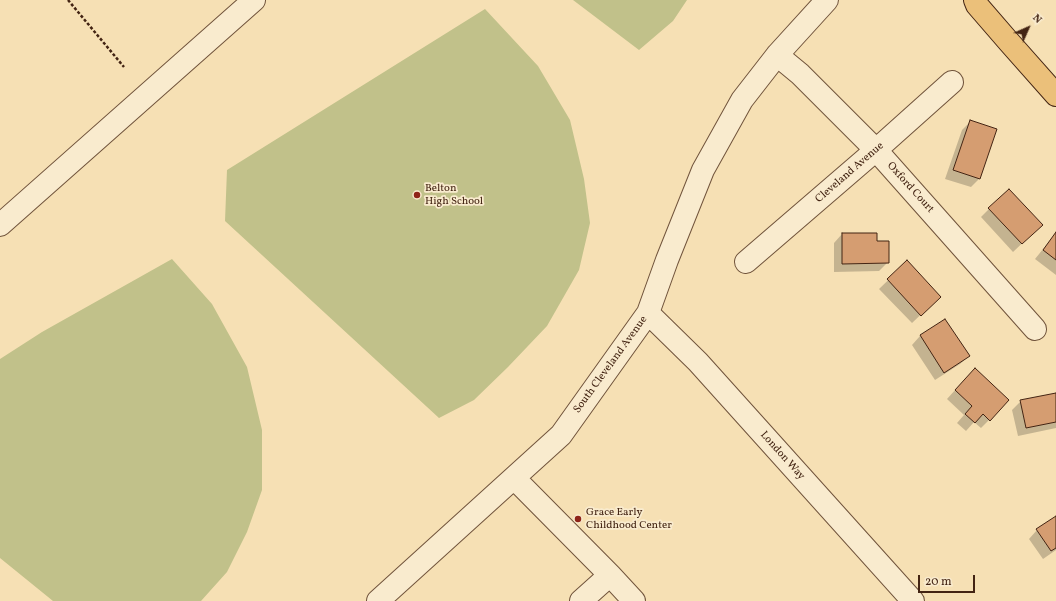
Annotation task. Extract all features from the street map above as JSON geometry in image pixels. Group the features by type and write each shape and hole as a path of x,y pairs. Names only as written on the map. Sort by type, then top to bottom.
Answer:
{"main road":[{"path":"974,2 1056,95"}],"street":[{"path":"0,225 254,0"},
{"name":"South Cleveland Avenue","path":"378,601 561,435 648,313 667,260 703,170 742,100 776,55 827,0"},
{"name":"Oxford Court","path":"776,55 800,74 876,150 1035,329"},
{"name":"Cleveland Avenue","path":"746,262 952,82"},
{"name":"London Way","path":"648,313 698,362 913,601"},
{"path":"514,478 634,601"},
{"path":"581,601 610,575"}],"path":[{"path":"68,0 124,67"}],"green space":[{"path":"573,0 687,0 673,21 639,50"},
{"path":"485,9 538,66 570,120 584,179 590,223 579,270 547,326 474,400 439,418 225,221 227,170"},
{"path":"172,259 212,304 247,367 262,430 262,490 247,532 227,572 201,601 53,601 0,558 0,359 42,332"}],"building":[{"path":"970,120 997,129 980,179 953,170"},
{"path":"1009,189 1043,225 1022,244 988,208"},
{"path":"1056,232 1056,260 1043,250"},
{"path":"842,233 877,233 877,241 889,241 889,263 842,264"},
{"path":"907,260 941,297 921,316 887,279"},
{"path":"945,319 970,356 944,373 920,335"},
{"path":"975,368 1009,400 990,421 983,414 975,423 965,414 972,406 955,390"},
{"path":"1056,393 1056,422 1026,428 1020,400"},
{"path":"1056,516 1056,548 1051,551 1036,529"}],"place":[{"name":"Belton High School","path":"417,195"},
{"name":"Grace Early Childhood Center","path":"578,519"}]}
